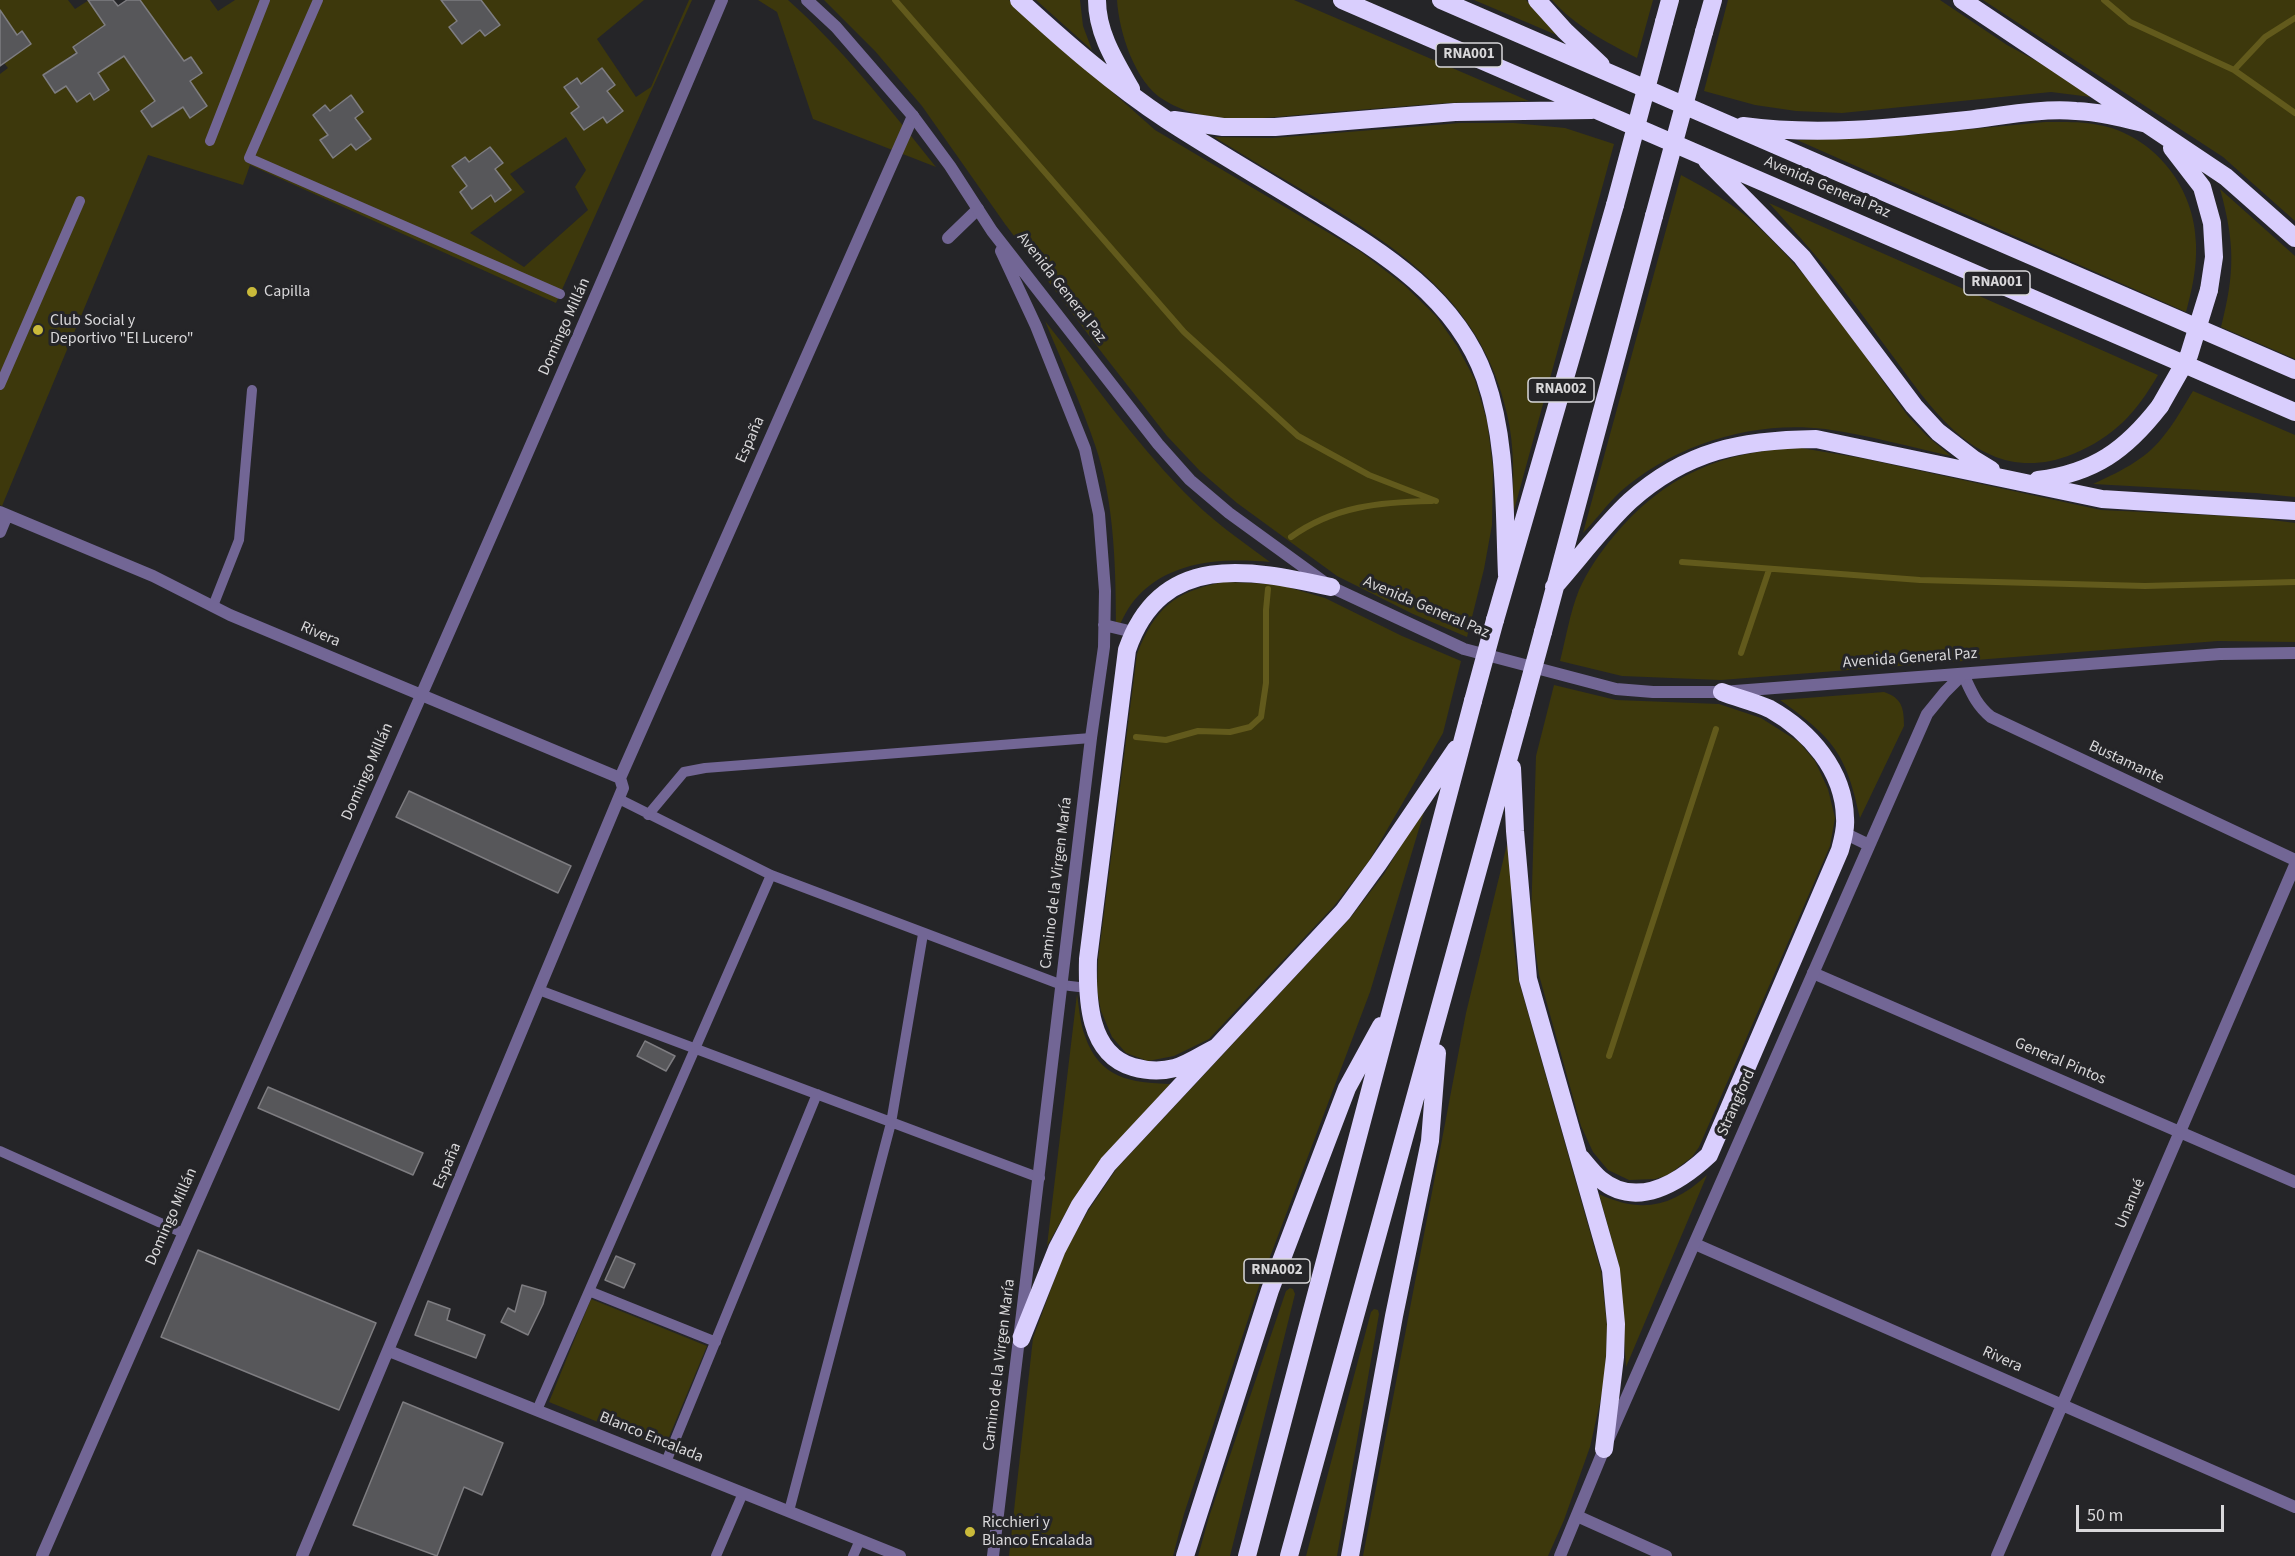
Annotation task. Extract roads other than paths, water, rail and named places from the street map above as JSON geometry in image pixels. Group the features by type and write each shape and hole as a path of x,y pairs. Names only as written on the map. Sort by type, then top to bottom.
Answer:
{"highway":[{"path":"1019,0 1087,61 1166,119 1372,246 1412,276 1445,309 1469,345 1484,376 1497,417 1502,461 1507,575"},
{"path":"1098,0 1097,10 1107,47 1135,96"},
{"name":"Avenida General Paz","path":"1342,0 2295,412"},
{"name":"Avenida General Paz","path":"1441,0 2295,370"},
{"path":"1537,0 1565,31 1612,74"},
{"name":"RNA002","path":"1247,1556 1507,575 1615,205 1670,0"},
{"name":"RNA002","path":"1289,1556 1511,750 1713,0"},
{"path":"1962,0 2226,177 2295,238"},
{"path":"1166,119 1223,127 1275,127 1455,112 1596,110"},
{"path":"1699,154 1802,257 1914,406 1938,432 1973,459 2013,480 2065,477 2096,464 2121,449 2160,406 2189,355 2209,290 2213,245 2212,223 2202,187 2155,129 2106,113 2073,110 2038,111 1896,126 1801,130 1721,122"},
{"path":"1554,587 1629,502 1661,477 1690,461 1724,448 1768,440 1816,439 2102,498 2295,511"},
{"path":"1217,1047 1176,1068 1149,1071 1124,1064 1108,1051 1095,1032 1088,988 1088,959 1126,650 1147,608 1167,590 1189,580 1215,574 1246,573 1279,576 1331,587"},
{"path":"1579,1155 1601,1180 1620,1190 1639,1193 1662,1188 1682,1178 1708,1155 1840,850 1846,817 1840,788 1824,754 1802,731 1769,709 1722,692"},
{"path":"1020,1339 1057,1249 1080,1205 1108,1164 1343,912 1464,738"},
{"path":"1511,750 1515,831 1528,979 1605,1246 1614,1296 1616,1357 1604,1449"},
{"name":"RNA002","path":"1185,1556 1270,1290 1347,1088 1396,998"},
{"name":"RNA002","path":"1350,1556 1394,1316 1430,1141 1440,1010"}],"street":[{"name":"Domingo Millán","path":"42,1556 592,308 722,0"},
{"name":"Avenida General Paz","path":"807,0 836,27 913,116 950,166 992,231 1158,444 1190,480 1229,513 1331,587 1464,649 1616,688 1653,692 1722,692 2220,654 2295,653"},
{"name":"España","path":"302,1556 621,789 913,116"},
{"path":"948,238 978,209"},
{"name":"Camino de la Virgen María","path":"992,231 1036,326 1085,449 1099,514 1105,591 1104,647 1091,738 993,1556"},
{"name":"Rivera","path":"4,513 153,576 213,606 421,695 621,789"},
{"path":"0,532 4,513"},
{"path":"1104,626 1133,632"},
{"name":"Strangford","path":"1560,1556 1604,1449 1927,714 1944,692 1963,674"},
{"name":"Bustamante","path":"1963,674 1974,699 1980,708 1991,717 2295,862"},
{"path":"1844,833 1869,845"},
{"name":"Unanué","path":"1997,1556 2295,862"},
{"name":"General Pintos","path":"1813,973 2295,1182"},
{"path":"1708,1155 1719,1157 1725,1172"},
{"name":"Rivera","path":"1695,1244 2295,1507"},
{"name":"Blanco Encalada","path":"389,1351 900,1556"},
{"path":"1576,1516 1666,1556"}],"lane":[{"path":"210,141 265,0"},
{"path":"318,0 249,158 560,294"},
{"path":"0,385 80,201"},
{"path":"213,606 239,540 252,390"},
{"path":"648,815 684,772 705,768 1091,738"},
{"path":"621,789 648,815 771,875 923,934 1062,984 1088,988"},
{"path":"537,1410 771,875"},
{"path":"789,1512 891,1123 923,934"},
{"path":"539,990 1040,1178"},
{"path":"666,1462 817,1094"},
{"path":"0,1151 183,1233"},
{"path":"589,1291 716,1342"},
{"path":"716,1556 743,1493"},
{"path":"853,1556 860,1540"}],"waterway":[{"path":"895,0 1184,332 1298,436 1369,475 1436,501"},
{"path":"2104,0 2130,22 2234,70 2295,113"},
{"path":"2234,70 2265,37 2295,18"},
{"path":"1291,537 1324,518 1341,512 1376,505 1432,501"},
{"path":"1682,562 1920,580 2145,586 2295,582"},
{"path":"1741,653 1769,570"},
{"path":"1136,737 1166,740 1198,731 1230,732 1250,727 1261,717 1266,683 1268,589"},
{"path":"1609,1056 1716,729"}],"place":[{"name":"Capilla","path":"252,292"},
{"name":"Club Social y Deportivo \"El Lucero\"","path":"38,330"},
{"name":"Ricchieri y Blanco Encalada","path":"970,1532"}]}
